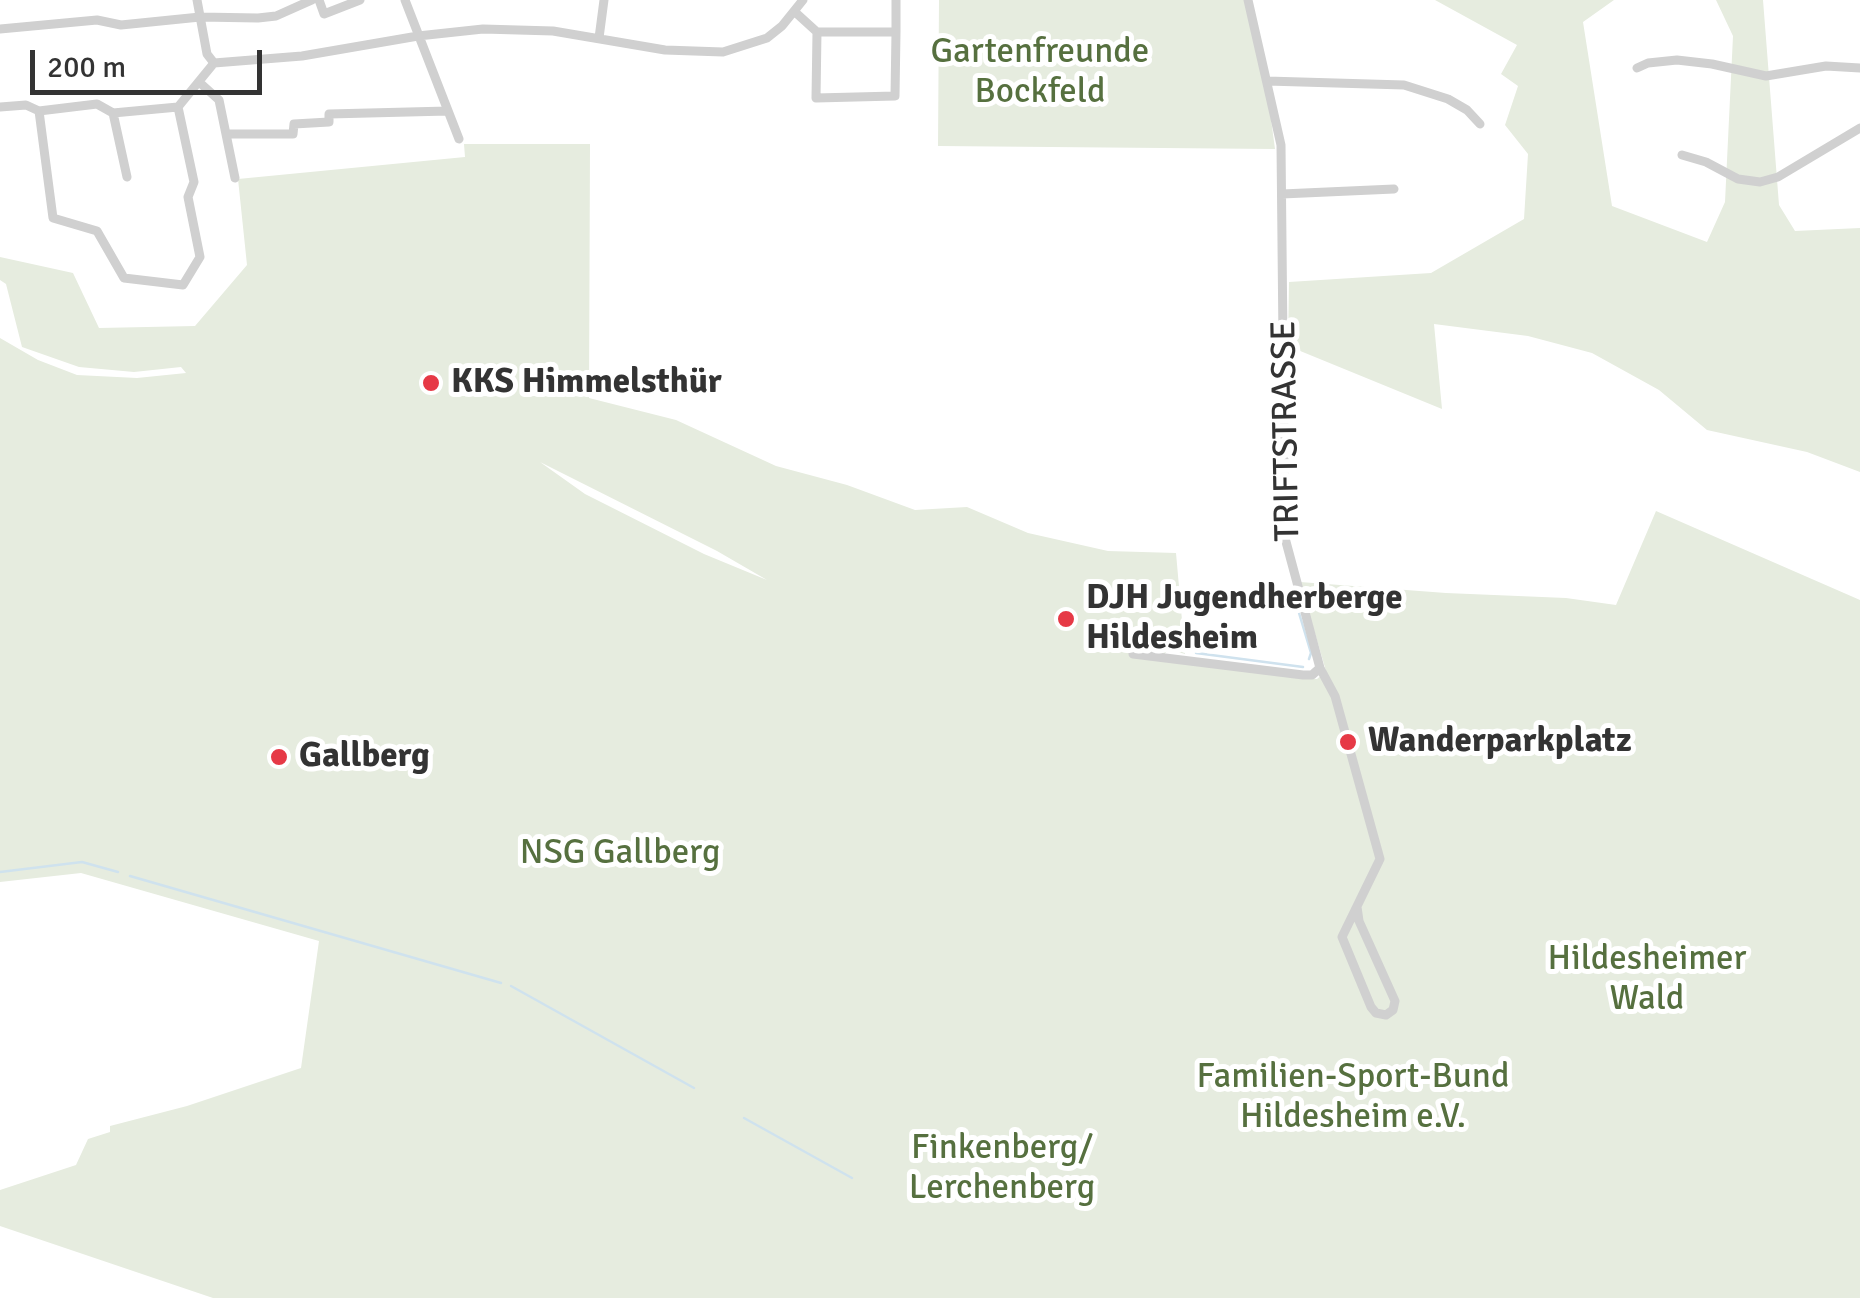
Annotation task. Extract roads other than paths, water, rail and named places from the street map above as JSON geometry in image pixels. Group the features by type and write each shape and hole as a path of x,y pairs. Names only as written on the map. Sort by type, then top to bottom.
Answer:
{"street":[{"path":"198,0 207,54 214,63"},
{"path":"0,28 97,20 121,25 200,17 276,16 316,0 324,14 360,0"},
{"path":"405,0 459,139"},
{"path":"599,38 604,0"},
{"path":"0,107 26,105 40,111 97,104 113,113 178,107 214,63 302,56 483,28 599,38 664,50 723,52 767,38 802,0"},
{"path":"817,32 816,98 895,96 896,0"},
{"name":"TRIFTSTRASSE","path":"1248,0 1281,145 1285,538 1320,668 1334,696 1380,859 1342,937 1371,1007 1376,1014 1386,1015 1393,1010 1394,1001 1359,921 1357,907"},
{"path":"795,12 817,32 896,32"},
{"path":"1637,68 1677,60 1766,76 1826,66 1860,68"},
{"path":"1267,81 1404,86 1448,99 1467,110 1480,124"},
{"path":"199,82 219,100 235,178"},
{"path":"40,111 54,218 97,231 124,278 183,286 200,256 188,197 194,182 178,107"},
{"path":"226,134 293,134 294,124 329,122 328,114 448,111"},
{"path":"113,113 127,177"},
{"path":"1682,155 1706,162 1738,179 1760,182 1778,176 1860,128"},
{"path":"1282,194 1394,189"},
{"path":"1134,654 1303,675 1312,675 1320,668"}],"waterway":[{"path":"1296,603 1311,653 1309,659"},
{"path":"1196,653 1303,667"},
{"path":"0,872 82,862 118,872"},
{"path":"130,876 501,983"},
{"path":"511,986 694,1088"},
{"path":"744,1118 852,1178"}],"place":[{"name":"KKS Himmelsthür","path":"431,383"},
{"name":"DJH Jugendherberge Hildesheim","path":"1066,619"},
{"name":"Wanderparkplatz","path":"1348,742"},
{"name":"Gallberg","path":"279,757"}],"park label":[{"name":"Gartenfreunde Bockfeld","path":"1040,73"},
{"name":"NSG Gallberg","path":"620,854"},
{"name":"Hildesheimer Wald","path":"1647,980"},
{"name":"Familien-Sport-Bund Hildesheim e.V.","path":"1353,1098"},
{"name":"Finkenberg/ Lerchenberg","path":"1002,1169"}]}
